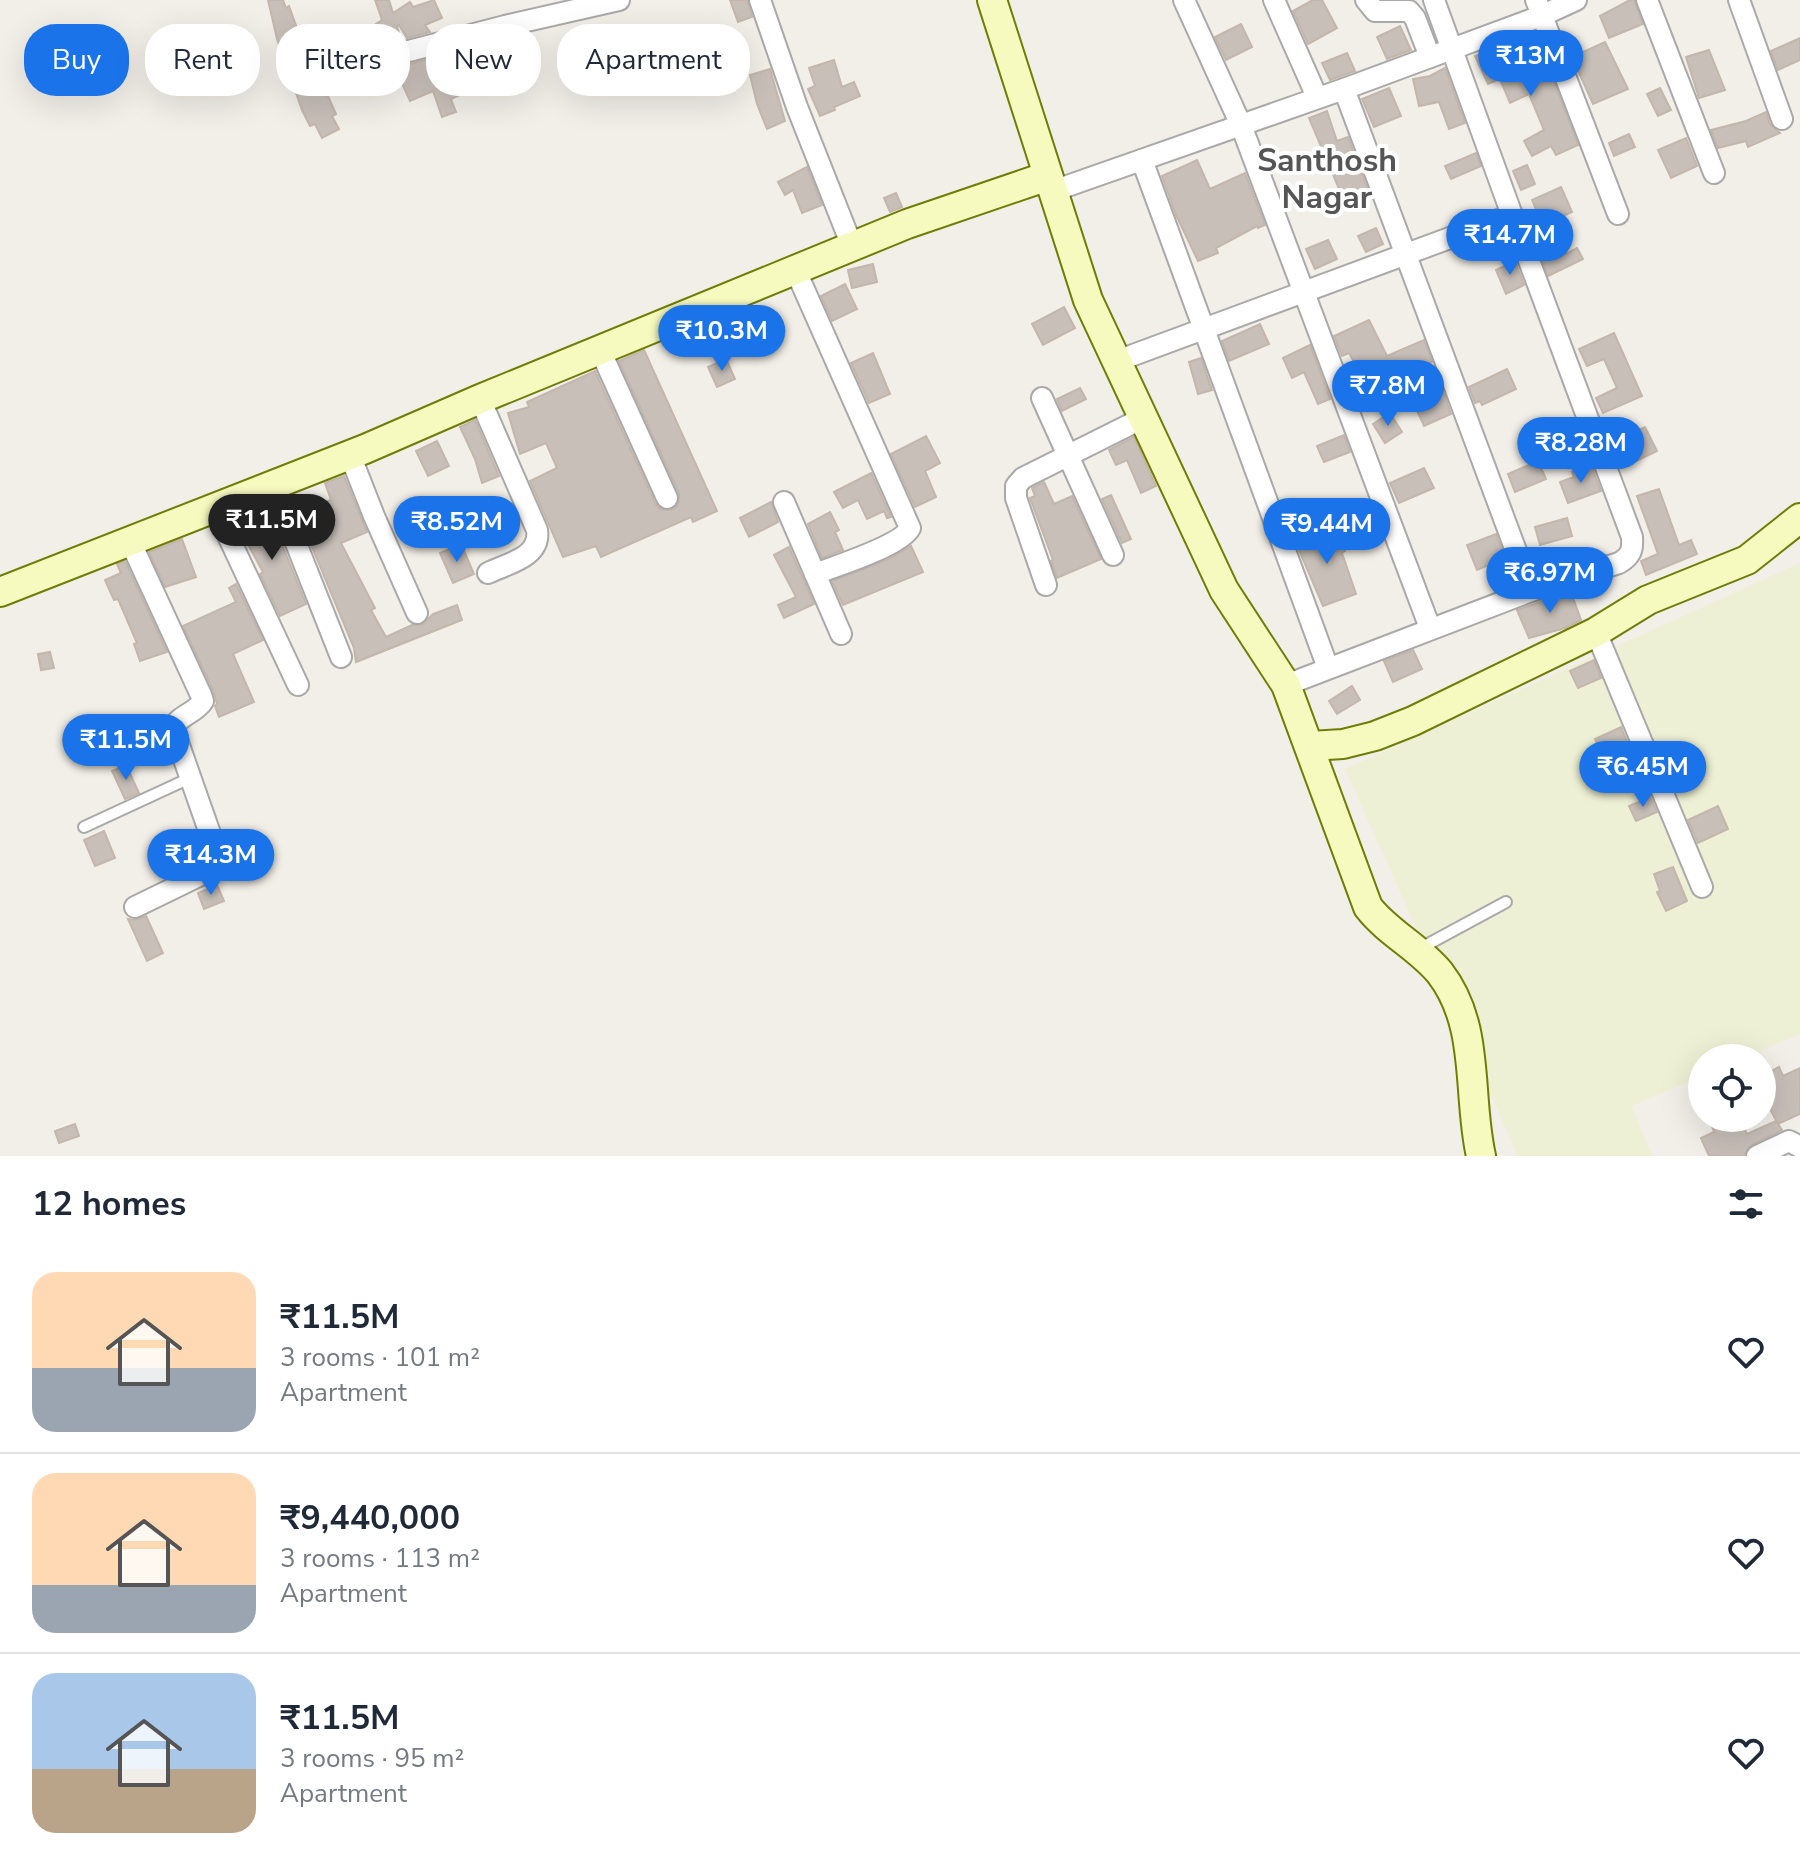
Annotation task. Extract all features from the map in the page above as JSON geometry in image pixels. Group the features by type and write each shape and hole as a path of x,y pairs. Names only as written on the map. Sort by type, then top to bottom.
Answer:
{"main road":[{"path":"992,0 1088,300 1224,590 1290,683 1368,907 1381,923 1439,972 1459,1005 1471,1057 1481,1156"},
{"path":"0,592 350,455 907,224 1050,183"},
{"path":"1310,746 1343,744 1413,721 1596,632 1648,600 1747,560 1800,518"}],"street":[{"path":"410,51 619,0"},
{"path":"760,0 797,107 852,246"},
{"path":"1184,0 1241,125 1430,628"},
{"path":"1274,0 1317,97"},
{"path":"1366,0 1375,11 1409,11 1415,18 1430,57"},
{"path":"1290,683 1531,591 1619,563 1628,558 1633,549 1632,537 1434,0"},
{"path":"1050,183 1142,160 1451,49 1538,8 1576,0"},
{"path":"1647,0 1714,173"},
{"path":"1739,0 1782,119"},
{"path":"1538,8 1618,214"},
{"path":"1344,89 1531,591"},
{"path":"1142,160 1205,327 1322,670"},
{"path":"1117,361 1512,215"},
{"path":"795,269 910,528 908,534 893,542 815,574"},
{"path":"600,350 667,498"},
{"path":"1042,398 1113,555"},
{"path":"480,399 539,539 532,552 488,573"},
{"path":"1046,585 1016,498 1016,486 1023,478 1143,418"},
{"path":"350,455 417,613"},
{"path":"273,485 341,657"},
{"path":"784,502 841,634"},
{"path":"215,508 298,685"},
{"path":"130,541 203,701 176,722 173,728 220,862 213,869 135,907"},
{"path":"1596,632 1702,887"},
{"path":"1757,1156 1789,1141 1800,1147"}],"lane":[{"path":"84,827 190,778"},
{"path":"1415,951 1506,902"}],"green space":[{"path":"1800,563 1800,1034 1776,1044 1688,1044 1688,1082 1632,1106 1652,1156 1518,1156 1345,769"}],"building":[{"path":"268,0 283,0 286,8 289,6 295,24 276,24 276,35"},
{"path":"375,0 389,0 393,13 410,2 413,7 434,0 442,18 426,24 426,33 410,37 410,24 376,24 382,20"},
{"path":"730,0 747,0 752,17 738,22"},
{"path":"1313,0 1322,0 1337,28 1308,44 1293,11"},
{"path":"1634,0 1643,24 1609,38 1600,16"},
{"path":"1241,24 1252,47 1226,60 1215,37"},
{"path":"1400,26 1411,50 1387,59 1377,37"},
{"path":"1800,38 1800,60 1778,70 1771,51"},
{"path":"1509,42 1525,76 1548,66 1578,145 1556,155 1551,146 1532,156 1524,141 1544,130 1529,94 1510,103 1500,79 1488,84 1475,56"},
{"path":"1605,42 1628,89 1593,104 1572,57"},
{"path":"1709,50 1725,90 1699,98 1686,57"},
{"path":"1347,53 1355,71 1330,80 1322,63"},
{"path":"426,60 426,94 410,101 408,96 410,64"},
{"path":"834,60 842,87 854,82 860,96 820,116 808,89 815,86 809,68"},
{"path":"1445,68 1465,123 1449,129 1439,102 1419,106 1413,79 1430,76"},
{"path":"770,69 785,121 767,129 750,75"},
{"path":"1389,88 1401,116 1374,127 1362,99"},
{"path":"1660,88 1671,110 1658,116 1647,94"},
{"path":"297,96 328,96 336,114 332,116 339,129 322,138 315,124 310,126"},
{"path":"435,96 458,96 451,99 456,112 442,117"},
{"path":"1327,111 1337,141 1348,137 1369,193 1345,203 1309,118"},
{"path":"1766,112 1770,124 1780,133 1748,147 1746,141 1718,148 1711,130"},
{"path":"1629,134 1635,147 1614,156 1609,143"},
{"path":"1686,138 1697,166 1671,178 1658,150"},
{"path":"1476,153 1481,166 1451,179 1445,166"},
{"path":"1197,160 1210,189 1245,173 1265,225 1257,226 1216,248 1218,253 1198,261 1162,176"},
{"path":"1527,165 1535,184 1521,190 1513,171"},
{"path":"807,167 822,205 802,213 793,190 785,195 778,182"},
{"path":"1561,187 1572,212 1543,225 1532,200"},
{"path":"896,193 902,207 890,212 884,198"},
{"path":"1376,228 1383,244 1366,252 1358,236"},
{"path":"1328,240 1337,259 1315,269 1306,249"},
{"path":"1577,248 1583,259 1548,276 1542,258 1553,252 1556,259"},
{"path":"1515,261 1524,285 1506,294 1496,270"},
{"path":"873,264 877,282 852,288 848,270"},
{"path":"845,284 857,309 832,321 821,296"},
{"path":"1064,307 1075,328 1043,345 1032,324"},
{"path":"1369,320 1387,356 1424,340 1432,362 1407,374 1403,365 1367,385 1349,353 1342,356 1334,336"},
{"path":"1260,324 1269,344 1229,361 1222,341"},
{"path":"1614,333 1642,396 1603,413 1596,398 1617,388 1604,359 1587,366 1579,349"},
{"path":"1310,345 1330,399 1318,404 1304,372 1292,378 1283,358"},
{"path":"644,350 717,511 693,522 691,517 601,557 596,546 563,557 530,481 557,468 546,443 520,454 508,413 529,407 527,402 595,371 655,503 660,509 672,510 678,505 679,493 619,361"},
{"path":"873,353 890,394 869,403 851,363"},
{"path":"1201,358 1212,390 1198,394 1189,362"},
{"path":"726,359 735,379 717,387 708,367"},
{"path":"1507,369 1516,389 1482,405 1480,401 1475,403 1469,387"},
{"path":"1080,388 1086,399 1062,411 1057,399"},
{"path":"1443,391 1451,414 1424,426 1414,404"},
{"path":"1390,413 1402,432 1385,443 1373,424"},
{"path":"475,420 499,476 482,483 460,427"},
{"path":"1645,427 1657,451 1622,468 1611,443"},
{"path":"1344,435 1350,452 1324,462 1317,446"},
{"path":"926,436 940,463 925,471 936,497 915,507 891,454"},
{"path":"1134,437 1156,486 1141,493 1127,460 1116,465 1109,450"},
{"path":"437,441 449,466 428,476 416,451"},
{"path":"1538,461 1546,479 1515,492 1508,474"},
{"path":"1591,465 1601,491 1568,503 1560,482 1574,477 1572,472"},
{"path":"1424,468 1434,488 1399,503 1390,483"},
{"path":"871,473 891,517 887,518 884,511 867,519 858,500 843,508 834,492"},
{"path":"344,476 367,532 341,543 375,608 371,610 386,637 412,625 423,624 433,614 457,605 462,620 356,662 354,648 305,530 315,526 309,507 331,500 325,483"},
{"path":"1044,482 1054,504 1072,496 1101,559 1057,578 1030,498 1035,496 1032,488"},
{"path":"1659,489 1679,545 1691,540 1697,554 1646,575 1641,561 1658,554 1637,496"},
{"path":"1111,495 1131,539 1122,543 1102,499"},
{"path":"771,502 778,522 749,537 740,518"},
{"path":"263,508 276,539 279,537 306,604 280,616 260,574 263,572 235,521"},
{"path":"830,512 839,530 835,532 843,550 822,558 808,524"},
{"path":"1567,518 1572,536 1540,545 1535,527"},
{"path":"1334,526 1345,551 1342,553 1356,594 1323,606 1296,543"},
{"path":"1496,534 1514,583 1502,588 1491,564 1477,570 1467,545"},
{"path":"182,539 196,577 165,587 149,552"},
{"path":"461,544 474,574 453,583 440,553"},
{"path":"911,546 923,572 843,605 832,581 887,560"},
{"path":"789,547 814,604 784,618 778,605 796,597 774,555"},
{"path":"125,561 167,652 140,661 134,644 137,643 118,599 114,600 105,580 121,573 117,564"},
{"path":"236,584 263,640 233,654 254,702 219,717 213,690 183,626 236,602 229,588"},
{"path":"1571,592 1581,620 1529,638 1517,610"},
{"path":"1413,650 1422,669 1393,682 1384,661"},
{"path":"50,652 54,668 41,670 38,654"},
{"path":"1594,660 1601,678 1578,688 1570,671"},
{"path":"1352,686 1360,700 1337,714 1329,701"},
{"path":"1621,727 1628,744 1603,755 1595,739"},
{"path":"126,765 139,793 125,799 112,771"},
{"path":"1650,797 1657,812 1636,821 1629,806"},
{"path":"1718,806 1728,829 1698,843 1688,820"},
{"path":"104,831 115,858 95,866 84,840"},
{"path":"1673,867 1687,901 1666,911 1657,892 1660,891 1654,874"},
{"path":"217,885 224,901 204,909 198,893"},
{"path":"146,916 163,953 147,961 128,919"},
{"path":"1779,1067 1783,1076 1800,1068 1800,1114 1778,1124 1776,1120 1776,1069"},
{"path":"1776,1121 1782,1130 1751,1145 1744,1156 1709,1156 1701,1138 1714,1132 1776,1132"},
{"path":"75,1124 79,1136 59,1143 55,1131"}],"district":[{"name":"Santhosh Nagar","path":"1327,178"}]}
